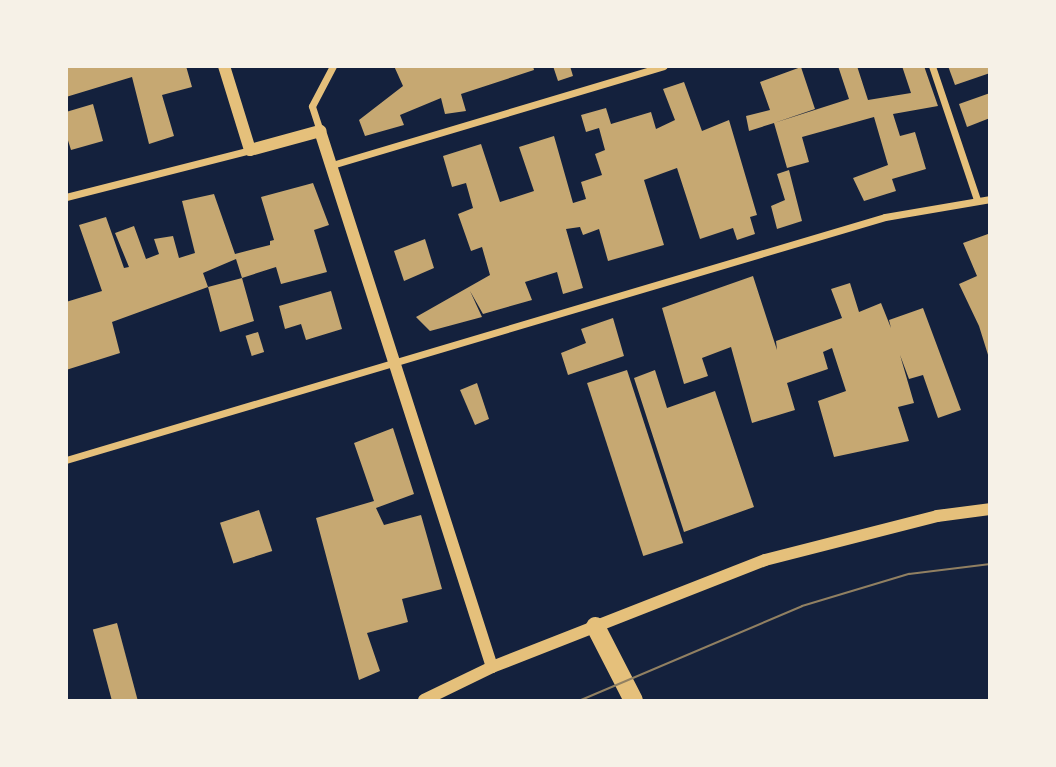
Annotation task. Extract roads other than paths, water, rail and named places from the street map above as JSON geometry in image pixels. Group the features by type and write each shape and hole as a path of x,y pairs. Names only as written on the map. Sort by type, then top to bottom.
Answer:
{"highway":[{"path":"595,626 633,701"}],"street":[{"path":"224,66 250,150"},
{"path":"333,66 312,106 492,667"},
{"path":"332,165 664,66"},
{"path":"932,66 976,200"},
{"path":"66,197 320,131"},
{"path":"66,460 885,217 989,199"},
{"path":"425,701 492,667 765,559 937,516 989,509"}],"tram line":[{"path":"581,700 802,606 909,574 990,564"}]}
